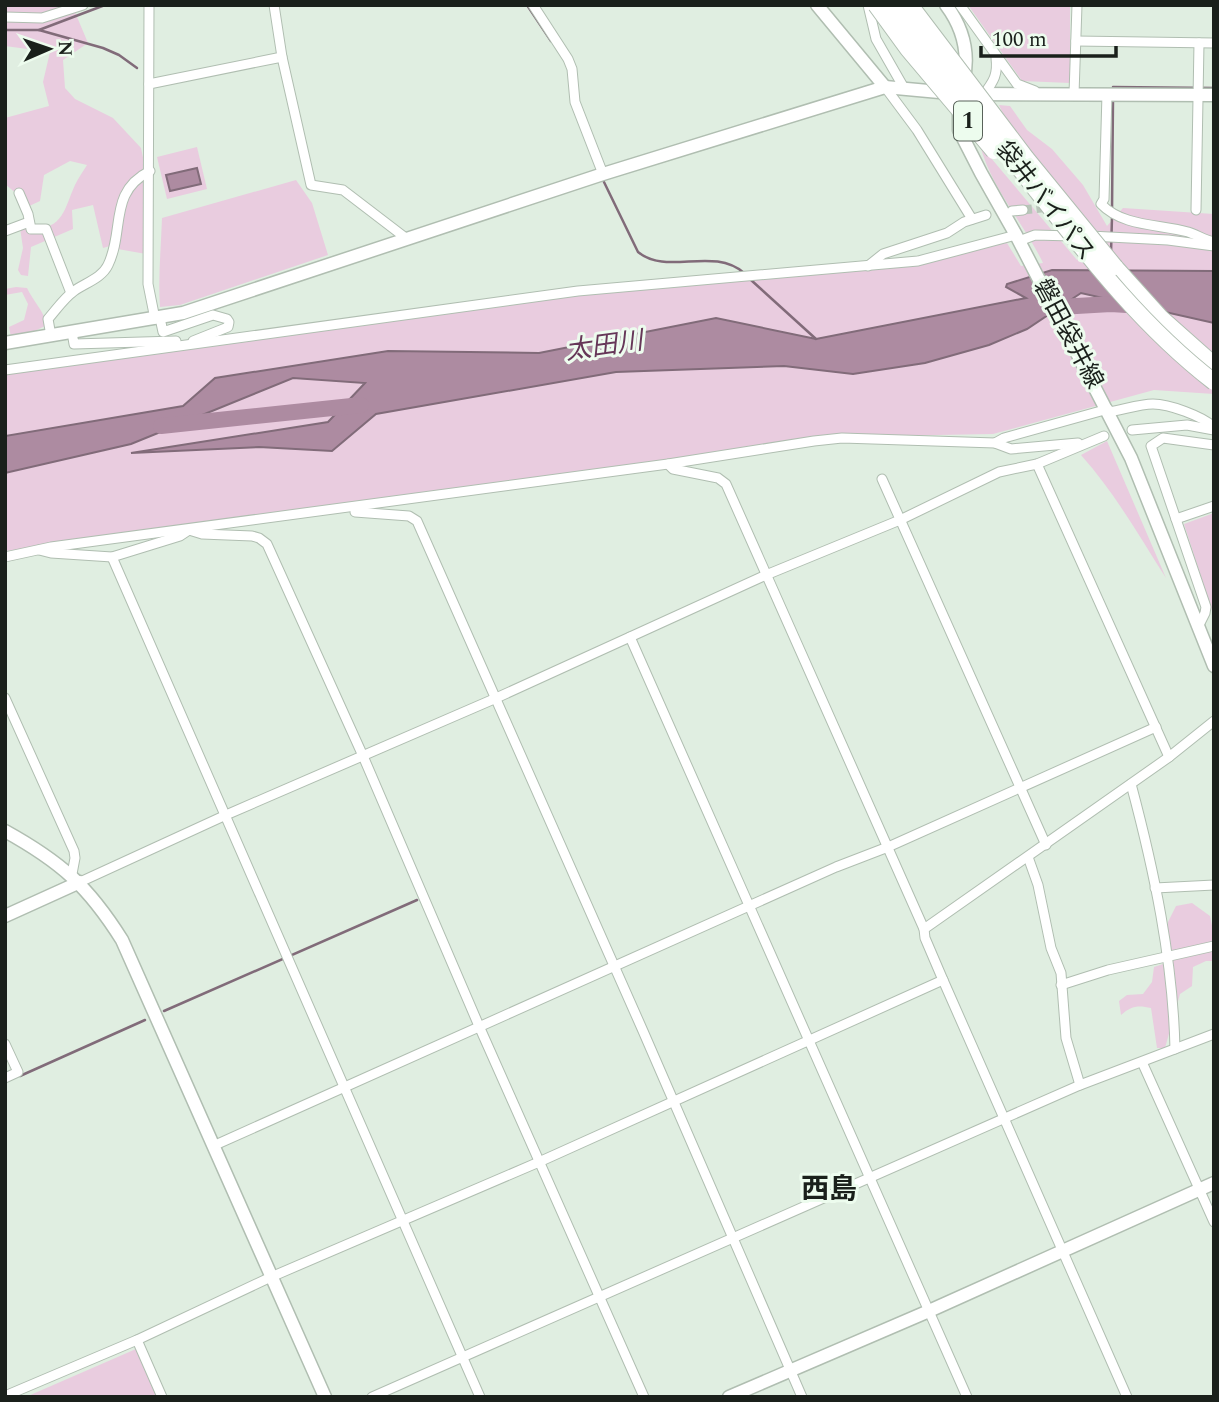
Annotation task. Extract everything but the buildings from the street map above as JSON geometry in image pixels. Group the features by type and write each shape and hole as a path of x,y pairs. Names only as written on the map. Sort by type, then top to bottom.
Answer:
{"highway":[{"name":"1","path":"876,5 908,49 989,146 1067,230"},
{"name":"袋井バイパス","path":"893,5 1103,275 1180,356 1214,382"},
{"name":"袋井バイパス","path":"910,5 1026,158 1115,267 1161,318 1214,365"}],"street":[{"path":"5,17 41,18 83,5"},
{"path":"72,332 75,344 166,341 190,343 196,338 228,327 227,319 213,316 163,332 148,284 149,5"},
{"path":"274,5 282,57 311,185 343,190 407,239"},
{"path":"533,5 568,59 572,69 575,102 603,174"},
{"path":"817,5 917,130 972,219"},
{"path":"868,5 876,39 904,88"},
{"name":"磐田袋井線","path":"946,5 961,31 965,45 967,67 957,117 959,130 1131,457 1214,666"},
{"path":"960,5 1017,84 1041,94"},
{"path":"1074,94 1077,5"},
{"path":"965,45 972,22"},
{"path":"1076,41 1214,43"},
{"path":"1196,210 1199,43"},
{"path":"984,94 995,81 998,72 996,56"},
{"path":"149,84 282,57"},
{"path":"5,343 183,313 603,174 885,87 960,94 1214,95"},
{"path":"1107,94 1104,199 1101,204 1108,212 1123,219 1190,233 1214,244"},
{"path":"51,336 48,319 71,293 102,274 108,265 118,230 120,205 127,190 150,171"},
{"path":"19,193 31,229 46,229 71,293"},
{"path":"1012,211 1023,210"},
{"path":"868,266 883,254 947,233 964,222 986,215"},
{"path":"5,231 29,222"},
{"path":"5,370 578,291 938,258 1019,241 1034,235 1122,237 1214,244"},
{"path":"995,443 1107,408 1153,404 1207,420 1214,429"},
{"path":"1132,430 1187,425 1214,429"},
{"path":"5,916 76,878 494,699 766,575 900,520 999,472 1037,464 1104,436"},
{"path":"5,557 39,550 842,438 995,443 1011,449 1088,442"},
{"path":"1198,627 1206,607 1151,446 1163,438 1214,445"},
{"path":"667,464 673,468 718,478 726,484 888,847 943,980 1127,1397"},
{"path":"1037,464 1168,757"},
{"path":"882,479 1046,845"},
{"path":"1176,519 1214,506"},
{"path":"338,510 414,518 802,1397"},
{"path":"39,550 112,557 180,536 189,530"},
{"path":"189,530 202,534 252,536 267,544 363,756 479,1026 644,1397"},
{"path":"112,557 480,1397"},
{"path":"630,637 967,1397"},
{"path":"5,698 74,851 76,878"},
{"path":"924,929 1046,845 1214,721"},
{"path":"213,1146 1156,727"},
{"path":"1131,784 1148,849 1168,957 1175,1049"},
{"path":"5,831 29,844 76,878 96,900 122,940 325,1397"},
{"path":"1028,857 1038,885 1051,948 1061,973 1066,1038 1080,1085"},
{"path":"1155,888 1214,885"},
{"path":"1061,985 1108,970 1214,946"},
{"path":"5,1396 137,1340 271,1276 539,1162 943,980"},
{"path":"372,1397 1080,1085 1214,1034"},
{"path":"5,1044 18,1072 5,1078"},
{"path":"1142,1062 1214,1222"},
{"path":"729,1397 1214,1183"},
{"path":"137,1340 162,1397"}],"shaded area":[{"path":"5,5 72,5 88,43 63,60 65,88 75,99 113,118 141,148 145,167 128,192 145,179 146,254 112,248 113,245 103,248 93,205 72,210 73,229 31,247 28,276 21,275 18,270 23,248 20,228 29,222 31,229 50,226 57,221 87,165 70,161 44,175 40,201 25,208 17,194 5,184 5,118 49,106 43,82 50,52 5,46"},
{"path":"968,5 1070,5 1070,83 1022,81"},
{"path":"999,105 1010,106 1027,130 1052,149 1083,185 1107,226 1123,208 1214,214 1214,394 1154,390 993,434 828,437 299,515 5,551 5,370 687,280 918,261 1007,243 1021,266 1043,263 1000,191 980,145 1077,260 1101,233 1093,228 1013,136"},
{"path":"197,147 207,189 167,199 157,157"},
{"path":"296,180 312,203 328,255 180,305 160,307 162,218"},
{"path":"27,288 47,325 12,342 9,327 24,320 28,304 22,292 5,295 5,289"},
{"path":"1107,441 1166,578 1116,500 1081,455"},
{"path":"1214,513 1214,617 1184,524"},
{"path":"1192,903 1210,916 1214,935 1214,961 1206,961 1193,967 1192,986 1180,994 1165,1048 1157,1048 1151,1008 1135,1007 1121,1015 1119,1001 1127,995 1143,994 1152,982 1154,967 1163,964 1168,922 1176,906"},
{"path":"136,1349 157,1397 28,1396"}],"water":[{"path":"197,168 201,184 170,191 166,175"},
{"path":"1052,270 1214,271 1214,323 1081,293 1027,329 989,345 925,363 853,374 784,366 616,372 376,414 332,451 259,447 131,453 328,422 365,383 293,378 131,444 5,473 5,436 183,406 215,378 388,351 539,353 716,318 816,339 1026,298 1006,287 1007,284"}],"waterway":[{"path":"39,30 105,5"},
{"path":"527,5 551,41"},
{"path":"5,30 39,30 103,48 137,68"},
{"path":"1113,92 1113,87 1214,88"},
{"path":"1112,211 1113,98"},
{"path":"603,180 638,252 662,262 718,262 732,265 744,273"},
{"path":"1111,253 1112,217"},
{"path":"751,280 816,339"},
{"name":"太田川","path":"1042,308 1111,304 1142,306"},
{"name":"太田川","path":"161,426 361,405"},
{"path":"164,1011 417,900"},
{"path":"20,1076 145,1020"}],"tunnel":[{"path":"1023,210 1050,207"}],"district":[{"name":"西島","path":"829,1189"}]}
